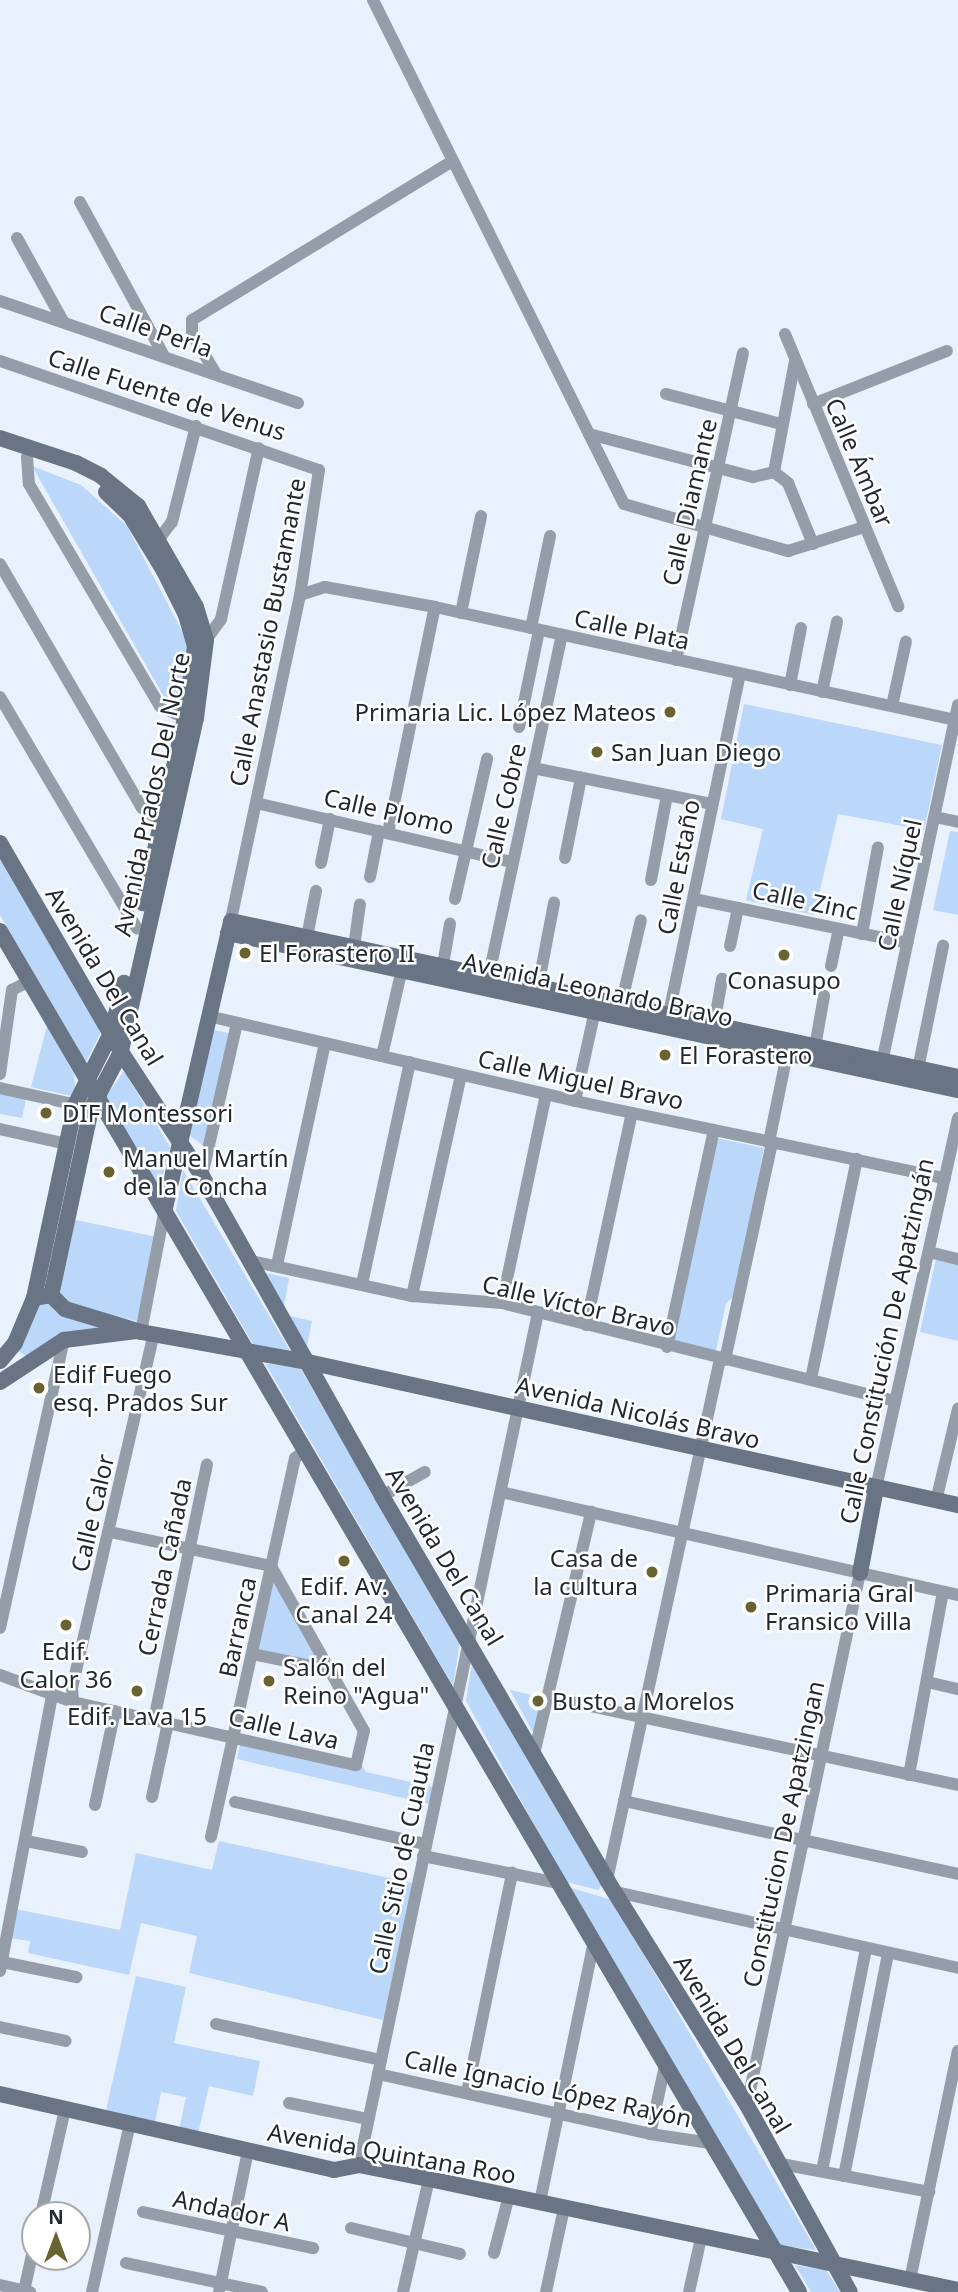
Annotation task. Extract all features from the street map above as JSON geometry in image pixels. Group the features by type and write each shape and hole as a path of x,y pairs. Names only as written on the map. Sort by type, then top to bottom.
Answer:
{"main road":[{"name":"Avenida Prados Del Norte","path":"0,438 101,476 138,506 159,539 169,568 196,607 206,640 196,718 168,819 121,1052 87,1104"},
{"path":"0,449 73,473 114,498 169,568 193,633 185,718 168,819 111,1033 88,1080 87,1104 51,1295"},
{"name":"Avenida Del Canal","path":"0,843 121,1052 202,1176 382,1496 469,1639 611,1886 747,2105 776,2163 850,2292"},
{"path":"165,1208 230,927"},
{"name":"Avenida Leonardo Bravo","path":"230,927 307,937 443,965 487,981 595,1011 714,1025 815,1047 958,1090"},
{"name":"Avenida Leonardo Bravo","path":"230,927 402,969 538,987 621,1005 667,1021 787,1054 880,1068 918,1069 958,1077"},
{"path":"0,931 88,1080"},
{"path":"87,1104 67,1144 34,1298 15,1343 1,1360 6,1378 64,1340 144,1332"},
{"path":"87,1104 165,1208 247,1354 455,1703 799,2292"},
{"path":"34,1298 51,1295"},
{"path":"51,1295 65,1309 144,1332"},
{"name":"Avenida Nicolás Bravo","path":"144,1332 247,1354 309,1362 697,1450 958,1505"},
{"name":"Calle Constitución De Apatzingán","path":"860,1573 876,1488"},
{"name":"Avenida Quintana Roo","path":"0,2094 334,2170 359,2165 958,2290"}],"street":[{"path":"373,0 624,503 705,524 777,549 813,544 864,527"},
{"path":"215,372 192,334 192,320 452,161"},
{"path":"80,202 163,354"},
{"path":"18,238 63,321"},
{"name":"Calle Perla","path":"0,301 163,354 298,403"},
{"name":"Calle Ámbar","path":"785,334 898,606"},
{"path":"813,404 947,351"},
{"name":"Calle Diamante","path":"676,660 743,353"},
{"name":"Calle Fuente de Venus","path":"0,361 319,470"},
{"path":"774,472 795,361"},
{"path":"666,394 781,424"},
{"path":"159,539 172,522 196,426"},
{"path":"589,434 753,477 774,472"},
{"path":"206,640 221,619 259,448"},
{"path":"27,457 29,484 153,694 167,712 185,718"},
{"name":"Calle Anastasio Bustamante","path":"230,927 300,595 319,470"},
{"path":"774,472 788,483 813,544"},
{"path":"461,613 481,516"},
{"path":"519,727 550,536"},
{"path":"0,564 142,808 168,819"},
{"name":"Calle Plata","path":"300,595 326,587 435,607 955,720"},
{"path":"370,877 384,832 435,607"},
{"path":"822,692 837,622"},
{"path":"790,685 802,628"},
{"name":"Calle Cobre","path":"487,981 562,635"},
{"path":"892,706 906,641"},
{"name":"Calle Estaño","path":"667,1021 740,674"},
{"path":"0,697 137,929"},
{"name":"Calle Níquel","path":"880,1068 935,817 953,759 958,705"},
{"path":"455,899 486,759"},
{"path":"533,768 712,804"},
{"path":"565,858 581,778"},
{"path":"652,880 667,795"},
{"name":"Calle Plomo","path":"256,803 511,862"},
{"path":"935,817 958,822"},
{"path":"321,863 330,819"},
{"path":"862,934 878,847"},
{"path":"307,937 316,891"},
{"name":"Calle Zinc","path":"694,899 908,943"},
{"path":"538,987 554,903"},
{"path":"354,947 360,904"},
{"path":"730,946 738,908"},
{"path":"621,1005 640,920"},
{"path":"443,965 450,924"},
{"path":"831,967 839,929"},
{"path":"918,1069 943,946"},
{"path":"382,1056 402,969"},
{"path":"714,1025 722,979"},
{"path":"0,1074 12,990 30,981"},
{"path":"815,1047 824,996"},
{"path":"575,1101 595,1011"},
{"name":"Calle Miguel Bravo","path":"208,1016 546,1095 945,1178"},
{"path":"202,1176 237,1023"},
{"path":"277,1265 325,1043"},
{"path":"787,1054 738,1304 729,1312 721,1359 697,1450 624,1801 611,1886 785,1930 958,1968"},
{"path":"362,1284 410,1062"},
{"path":"412,1296 461,1075"},
{"path":"0,1088 87,1104"},
{"path":"502,1303 546,1095"},
{"path":"586,1325 632,1113"},
{"name":"Calle Constitución De Apatzingán","path":"876,1488 958,1118"},
{"path":"0,1129 67,1144"},
{"path":"667,1347 714,1130"},
{"path":"811,1379 857,1159"},
{"name":"Calle Calor","path":"73,1702 72,1688 110,1532 165,1208"},
{"path":"929,1252 958,1259"},
{"name":"Calle Víctor Bravo","path":"251,1261 412,1296 502,1303 667,1347 895,1401"},
{"name":"Calle Sitio de Cuautla","path":"359,2165 538,1312"},
{"path":"0,1628 64,1340"},
{"path":"936,1501 958,1409"},
{"name":"Barranca","path":"211,1837 295,1458 305,1451"},
{"name":"Cerrada Cañada","path":"154,1720 207,1464"},
{"path":"382,1496 425,1472"},
{"path":"501,1492 958,1595"},
{"path":"534,1754 591,1512"},
{"path":"110,1532 271,1566 331,1670"},
{"name":"Constitucion De Apatzingan","path":"747,2105 860,1573"},
{"path":"909,1775 943,1592"},
{"path":"252,1654 331,1670"},
{"name":"Calle Lava","path":"0,1675 73,1702 356,1765 364,1731 331,1670"},
{"path":"927,1682 958,1689"},
{"path":"52,1695 1,1966 76,1977"},
{"path":"548,1697 958,1785"},
{"path":"95,1805 115,1711"},
{"path":"152,1797 168,1723"},
{"path":"624,1801 958,1874"},
{"path":"235,1802 558,1883"},
{"path":"26,1841 82,1852"},
{"path":"467,2093 512,1873"},
{"path":"540,2202 594,1942"},
{"path":"822,2171 866,1948"},
{"path":"844,2176 888,1953"},
{"path":"216,2024 381,2060"},
{"path":"0,2026 66,2041"},
{"path":"910,2280 958,2051"},
{"path":"650,2134 665,2066"},
{"name":"Calle Ignacio López Rayón","path":"378,2074 650,2134 710,2143"},
{"path":"289,2103 368,2119"},
{"path":"44,2201 65,2109"},
{"path":"92,2292 130,2124"},
{"path":"220,2288 248,2151"},
{"path":"776,2163 929,2192"},
{"path":"403,2292 429,2179"},
{"path":"494,2253 509,2196"},
{"path":"546,2292 564,2208"},
{"name":"Andador A","path":"143,2212 313,2248"},
{"path":"351,2228 460,2254"},
{"path":"689,2292 701,2238"},
{"path":"126,2263 220,2288 262,2292"},
{"path":"0,2285 27,2291 30,2271"}],"shaded area":[{"path":"32,466 81,485 127,526 194,654 180,711 167,702"},
{"path":"744,704 942,745 924,830 838,814 814,915 746,900 763,829 721,819"},
{"path":"950,831 958,832 958,915 933,910"},
{"path":"0,856 98,1025 100,1034 86,1062 0,915"},
{"path":"47,1026 74,1074 76,1097 31,1087"},
{"path":"213,1030 229,1033 204,1146 189,1135"},
{"path":"124,1071 170,1147 160,1188 106,1096"},
{"path":"0,1094 26,1099 22,1118 0,1114"},
{"path":"716,1138 764,1148 735,1294 726,1304 715,1355 671,1345"},
{"path":"183,1170 290,1351 254,1346 176,1211"},
{"path":"71,1219 157,1237 137,1321 82,1310 62,1297 58,1290"},
{"path":"936,1259 958,1264 958,1341 920,1332"},
{"path":"260,1272 289,1278 283,1312"},
{"path":"35,1299 126,1326 32,1360 18,1351"},
{"path":"289,1316 312,1321 307,1346"},
{"path":"265,1363 300,1368 460,1642 453,1686"},
{"path":"271,1566 331,1670 252,1654"},
{"path":"472,1662 601,1884 599,1890 566,1882 466,1701"},
{"path":"510,1690 545,1698 534,1734"},
{"path":"241,1739 361,1764 366,1772 437,1788 433,1805 237,1759"},
{"path":"219,1841 417,1884 383,2020 189,1973 197,1936 141,1923 129,1975 28,1953 30,1941 10,1938 15,1909 120,1930 136,1853 212,1870"},
{"path":"571,1888 612,1900 816,2250 777,2245"},
{"path":"136,1976 186,1987 174,2043 260,2061 253,2096 209,2086 197,2138 178,2134 186,2097 161,2092 154,2127 105,2115"},
{"path":"795,2265 826,2270 840,2292 811,2292"}],"place":[{"name":"Primaria Lic. López Mateos","path":"670,712"},
{"name":"San Juan Diego","path":"597,752"},
{"name":"El Forastero II","path":"245,953"},
{"name":"Conasupo","path":"784,955"},
{"name":"El Forastero","path":"665,1055"},
{"name":"DIF Montessori","path":"46,1113"},
{"name":"Manuel Martín de la Concha","path":"109,1172"},
{"name":"Edif Fuego esq. Prados Sur","path":"39,1388"},
{"name":"Edif. Av. Canal 24","path":"344,1561"},
{"name":"Casa de la cultura","path":"652,1572"},
{"name":"Primaria Gral Fransico Villa","path":"751,1607"},
{"name":"Edif. Calor 36","path":"66,1625"},
{"name":"Salón del Reino \"Agua\"","path":"269,1681"},
{"name":"Edif. Lava 15","path":"137,1691"},
{"name":"Busto a Morelos","path":"538,1701"}]}
